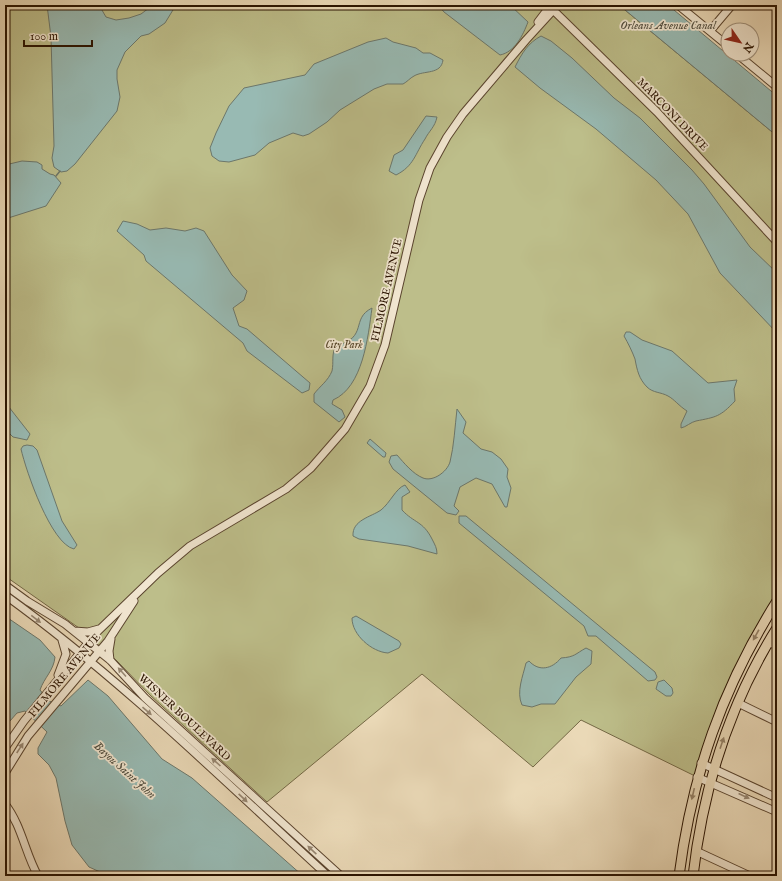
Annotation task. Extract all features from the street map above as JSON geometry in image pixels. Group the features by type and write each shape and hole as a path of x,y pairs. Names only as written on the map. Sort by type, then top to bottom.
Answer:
{"main road":[{"path":"679,876 688,818 697,777 716,721 739,666 777,602"},
{"path":"693,876 696,851 714,768 738,703 752,672 777,628"},
{"path":"739,666 752,672"}],"street":[{"path":"678,5 720,40"},
{"path":"710,32 732,5"},
{"name":"FILMORE AVENUE","path":"5,748 28,715 88,642 158,573 190,546 268,501 299,478 324,455 345,429 370,386 385,345 419,200 430,168 447,137 463,114 526,40 552,6"},
{"name":"MARCONI DRIVE","path":"552,6 657,112 777,242"},
{"path":"747,62 777,87"},
{"name":"WISNER BOULEVARD","path":"5,585 74,631 110,660 145,698 341,876"},
{"name":"FILMORE AVENUE","path":"5,773 17,752 38,723 99,651 140,591"},
{"name":"WISNER BOULEVARD","path":"5,595 90,662 171,731 328,876"},
{"path":"74,631 88,632 101,628"},
{"path":"110,660 109,645 112,634"},
{"path":"52,686 66,658 65,647 62,640"},
{"path":"768,642 777,646"},
{"path":"79,675 87,671 102,672"},
{"path":"738,703 777,722"},
{"path":"701,763 777,798"},
{"path":"697,777 728,789 777,812"},
{"path":"728,789 734,778"},
{"path":"5,804 19,826 27,854 38,876"},
{"path":"696,851 750,876"}],"green space":[{"name":"City Park","path":"5,5 619,5 777,136 777,601 759,630 697,777 581,720 533,767 422,674 267,802 151,696 117,661 79,628 5,576"}],"water":[{"path":"47,5 99,5 106,17 116,20 141,14 153,5 176,5 165,23 149,34 141,36 125,52 117,70 120,97 117,111 75,164 67,171 61,172 54,167 52,158 54,146 51,37"},
{"path":"438,5 510,5 528,22 524,32 514,47 500,55 444,12"},
{"name":"Orleans Avenue Canal","path":"619,5 668,5 720,48 720,62 736,62 777,96 777,136"},
{"path":"541,36 551,41 572,58 614,98 640,118 692,170 750,247 777,273 777,333 720,273 688,214 656,180 596,129 540,88 515,67 526,49 532,42"},
{"path":"386,38 393,42 416,48 423,53 430,53 443,60 442,65 436,70 418,74 403,84 387,84 374,89 340,110 327,122 309,134 303,136 293,133 269,143 255,155 229,162 219,161 212,156 210,148 216,133 229,106 244,88 305,75 314,64 368,42"},
{"path":"426,116 437,117 414,159 407,168 396,175 389,171 394,155 403,150"},
{"path":"22,161 37,162 42,165 42,169 54,175 61,183 46,206 5,219 5,165"},
{"path":"123,221 137,224 150,230 166,228 185,231 196,228 204,231 232,275 247,291 244,300 233,308 239,326 247,329 310,383 309,390 302,393 247,351 243,343 146,261 144,255 117,231"},
{"path":"372,308 366,346 357,373 343,394 333,400 332,404 342,410 345,417 339,422 314,402 314,394 326,381 332,371 336,346 352,338 356,333 365,312"},
{"path":"626,332 630,332 642,340 672,351 708,383 737,380 734,389 735,401 717,416 694,422 681,428 681,424 687,411 670,397 652,390 644,384 639,374 633,353 624,336"},
{"path":"5,402 30,434 27,440 13,437 5,429"},
{"path":"457,409 466,422 463,433 481,449 492,452 501,459 508,469 507,477 511,488 507,507 505,507 492,484 476,478 460,487 454,506 459,511 456,515 447,513 393,469 389,462 391,456 397,455 412,471 427,479 431,479 443,473 450,462"},
{"path":"370,439 386,453 385,457 383,457 367,443"},
{"path":"23,446 33,446 37,450 62,521 77,545 74,549 65,544 48,521 28,473 21,449"},
{"path":"405,485 410,492 402,497 402,510 422,525 429,533 437,550 437,554 408,546 359,539 353,536 356,526 359,523 381,510 399,489"},
{"path":"459,516 466,516 655,672 657,677 655,680 648,681 596,636 588,636 584,626 459,523"},
{"name":"Bayou Saint John","path":"5,616 40,640 55,657 53,666 40,690 49,701 61,706 88,680 108,696 162,759 192,778 303,876 109,876 89,867 72,845 65,821 56,778 49,765 38,754 38,748 47,732 25,711 17,713 10,721 5,720"},
{"path":"356,616 399,641 401,644 399,648 388,653 382,652 364,642 355,630 353,624 352,618"},
{"path":"586,648 592,651 591,664 576,677 555,704 541,704 532,707 522,705 520,700 520,689 526,663 529,661 541,668 550,667 561,658 572,656"},
{"path":"664,680 672,688 673,693 671,696 666,696 656,689 658,682"}],"waterway":[{"path":"56,176 60,171"}]}
